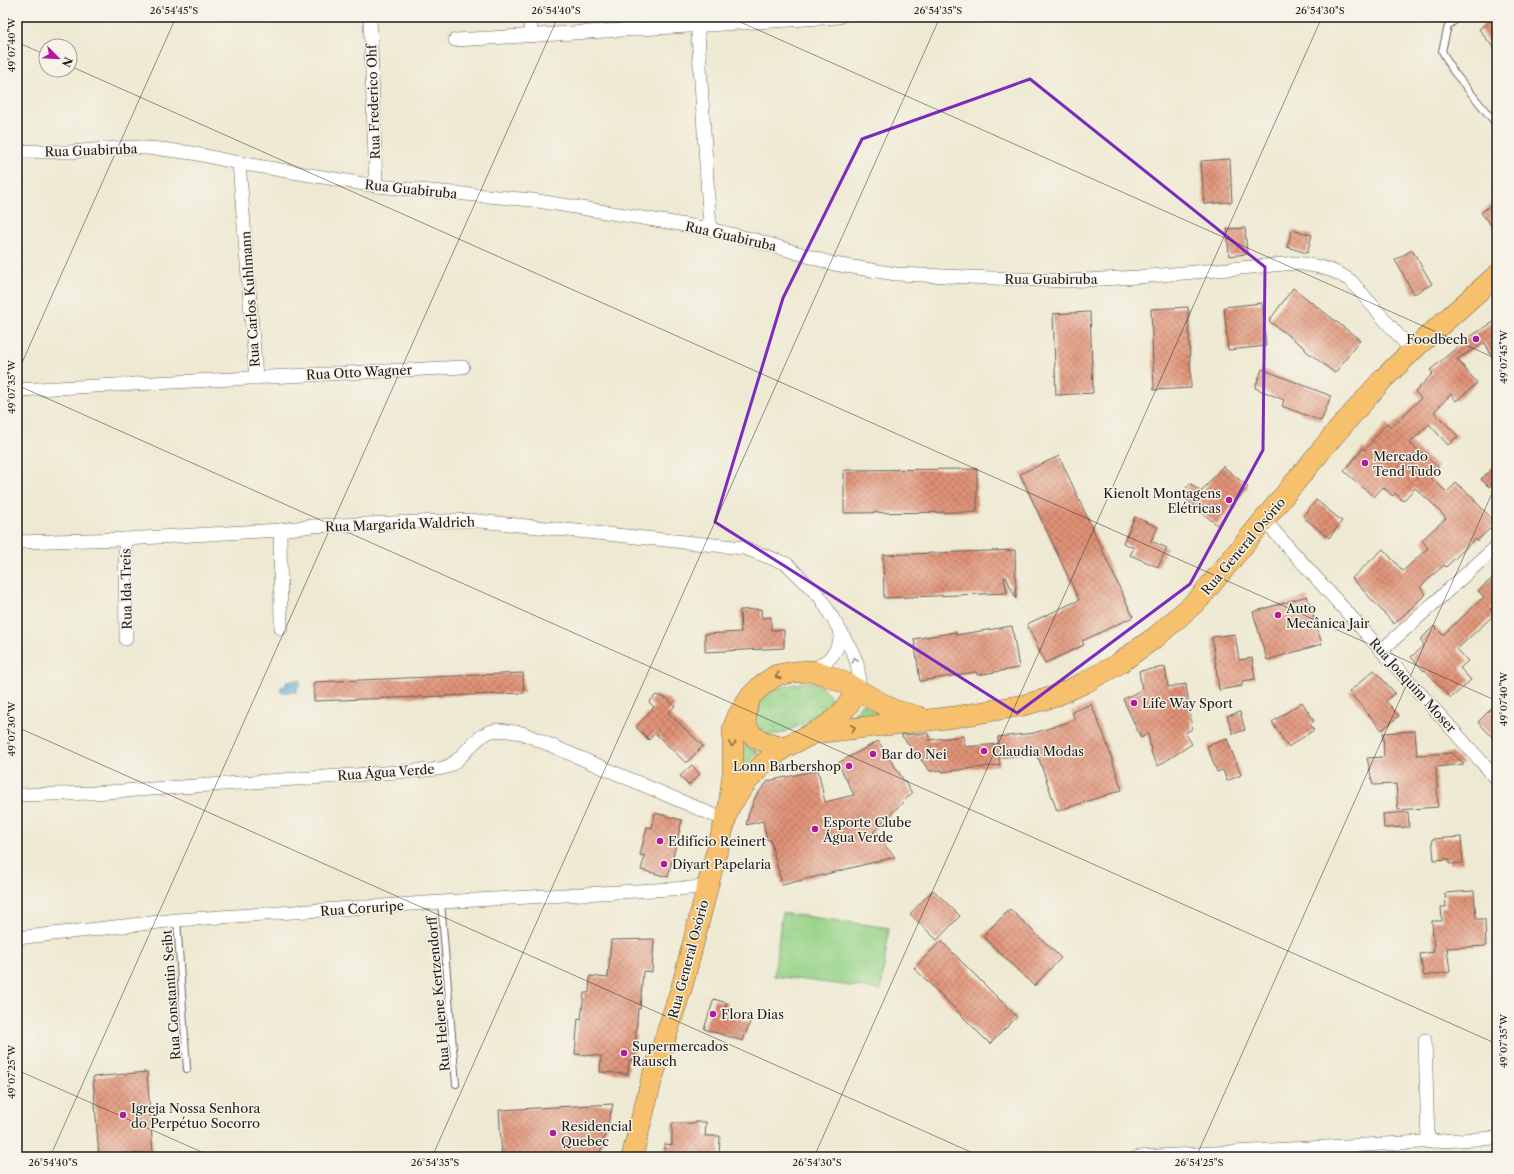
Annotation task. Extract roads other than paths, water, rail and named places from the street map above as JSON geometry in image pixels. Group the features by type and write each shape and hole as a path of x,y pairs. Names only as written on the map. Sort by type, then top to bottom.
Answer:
{"main road":[{"name":"Rua General Osório","path":"727,813 747,781 763,764 784,747 814,733 928,720 1024,705 1053,697 1084,683 1118,664 1157,636 1199,599 1333,436 1384,378 1412,351 1497,277"},
{"name":"Rua General Osório","path":"632,1157 651,1082 683,983 727,813 733,773 733,729 738,716 751,696 762,685 777,675 812,671 836,679 893,710 928,720"},
{"path":"836,679 844,693 846,707"},
{"path":"814,733 834,720 846,707 857,690"},
{"path":"751,696 746,708 745,719 748,729 755,738 768,744 784,747"}],"street":[{"name":"Rua Frederico Ohf","path":"370,17 376,186"},
{"path":"530,17 532,36"},
{"path":"455,40 532,36 697,22 839,17"},
{"path":"697,22 710,229"},
{"name":"Rua Guabiruba","path":"17,151 69,152 130,147 162,148 239,163 376,186 532,200 710,229 755,240 834,264 896,274 1066,281 1138,277 1296,263 1321,266 1339,273 1351,281 1412,351"},
{"name":"Rua Carlos Kuhlmann","path":"17,390 256,377 239,163"},
{"name":"Rua Otto Wagner","path":"256,377 463,366"},
{"name":"Rua Margarida Waldrich","path":"17,542 125,539 280,530 313,526 469,520 744,548 788,564 820,597 842,633 857,663 859,677 857,690"},
{"name":"Rua Joaquim Moser","path":"1264,520 1497,779"},
{"path":"280,530 281,628"},
{"name":"Rua Ida Treis","path":"125,539 126,640"},
{"path":"1382,650 1497,546"},
{"path":"812,671 830,658 836,651 842,633"},
{"name":"Rua Água Verde","path":"17,795 93,793 444,768 455,761 477,739 489,732 503,730 522,733 727,813"},
{"name":"Rua Coruripe","path":"17,938 177,920 441,902 707,887"},
{"path":"1425,1040 1428,1142"},
{"path":"1138,1157 1497,1138"}],"lane":[{"path":"1459,17 1448,26 1442,51 1453,71 1497,125"},
{"name":"Rua Helene Kertzendorff","path":"441,902 456,1084"},
{"name":"Rua Constantin Seibt","path":"177,920 187,1069"}],"water":[{"path":"300,680 300,686 297,686 297,692 281,692 281,687 286,686 286,681"}],"place":[{"name":"Foodbech","path":"1476,339"},
{"name":"Mercado Tend Tudo","path":"1365,463"},
{"name":"Kienolt Montagens Elétricas","path":"1229,500"},
{"name":"Auto Mecânica Jair","path":"1278,615"},
{"name":"Life Way Sport","path":"1134,703"},
{"name":"Claudia Modas","path":"984,751"},
{"name":"Bar do Nei","path":"873,754"},
{"name":"Lonn Barbershop","path":"849,766"},
{"name":"Esporte Clube Água Verde","path":"815,829"},
{"name":"Edifício Reinert","path":"660,841"},
{"name":"Diyart Papelaria","path":"664,864"},
{"name":"Flora Dias","path":"713,1014"},
{"name":"Supermercados Rausch","path":"624,1053"},
{"name":"Igreja Nossa Senhora do Perpétuo Socorro","path":"123,1115"},
{"name":"Residencial Quebec","path":"553,1133"}]}
